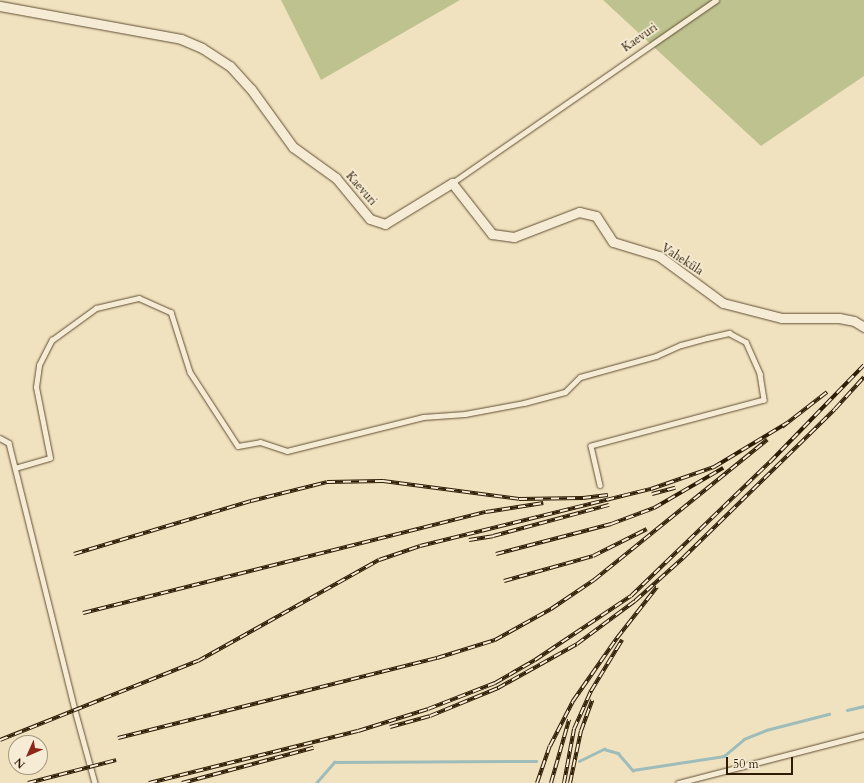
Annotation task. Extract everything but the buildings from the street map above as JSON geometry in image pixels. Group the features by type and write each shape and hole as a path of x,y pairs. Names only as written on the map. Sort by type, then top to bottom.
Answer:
{"street":[{"name":"Kaevuri","path":"0,6 174,38 202,48 230,66 251,89 293,147 336,178 370,218 385,224 394,221 452,183"},
{"name":"Vaheküla","path":"452,183 492,234 514,237 579,212 596,216 613,242 659,256 723,303 782,318 839,318 854,321 864,327"}],"lane":[{"name":"Kaevuri","path":"452,183 716,0"},
{"path":"15,468 50,458 36,387 39,365 52,340 96,308 138,298 171,312 190,372 238,446 260,442 287,450 423,417 465,414 524,403 565,392 580,377 656,356 681,345 707,338 729,333 746,342 760,374 764,400 591,446 600,485"},
{"path":"0,438 9,443 75,710 95,783"},
{"path":"678,783 864,735"}],"green space":[{"path":"281,0 460,0 321,80"},
{"path":"603,0 864,0 864,76 761,146"}],"waterway":[{"path":"847,710 864,706"},
{"path":"579,761 604,749 618,753 633,770 724,756 744,739 766,730 829,714"},
{"path":"316,783 334,762 536,761"}],"railway":[{"path":"149,783 358,731 428,709 495,683 535,660 631,596 770,462 864,365"},
{"path":"390,727 430,716 498,688 577,644 635,601 684,557 835,409 864,377"},
{"path":"782,427 827,392"},
{"path":"0,740 198,661 379,560 420,546 651,489 714,467 787,423"},
{"path":"118,738 437,658 495,640 551,609 594,580 767,440"},
{"path":"496,554 611,524 654,508 723,468"},
{"path":"74,554 251,501 327,482 383,481 519,499 583,498 608,495"},
{"path":"652,494 675,488"},
{"path":"83,613 486,512 543,503"},
{"path":"469,540 493,536 609,505"},
{"path":"504,581 593,556 647,529"},
{"path":"537,783 550,746 573,701 617,638 657,587"},
{"path":"564,783 574,729 591,691 622,640"},
{"path":"570,783 581,731 592,700"},
{"path":"551,783 569,720"},
{"path":"182,783 313,748"},
{"path":"28,783 116,760"}]}
